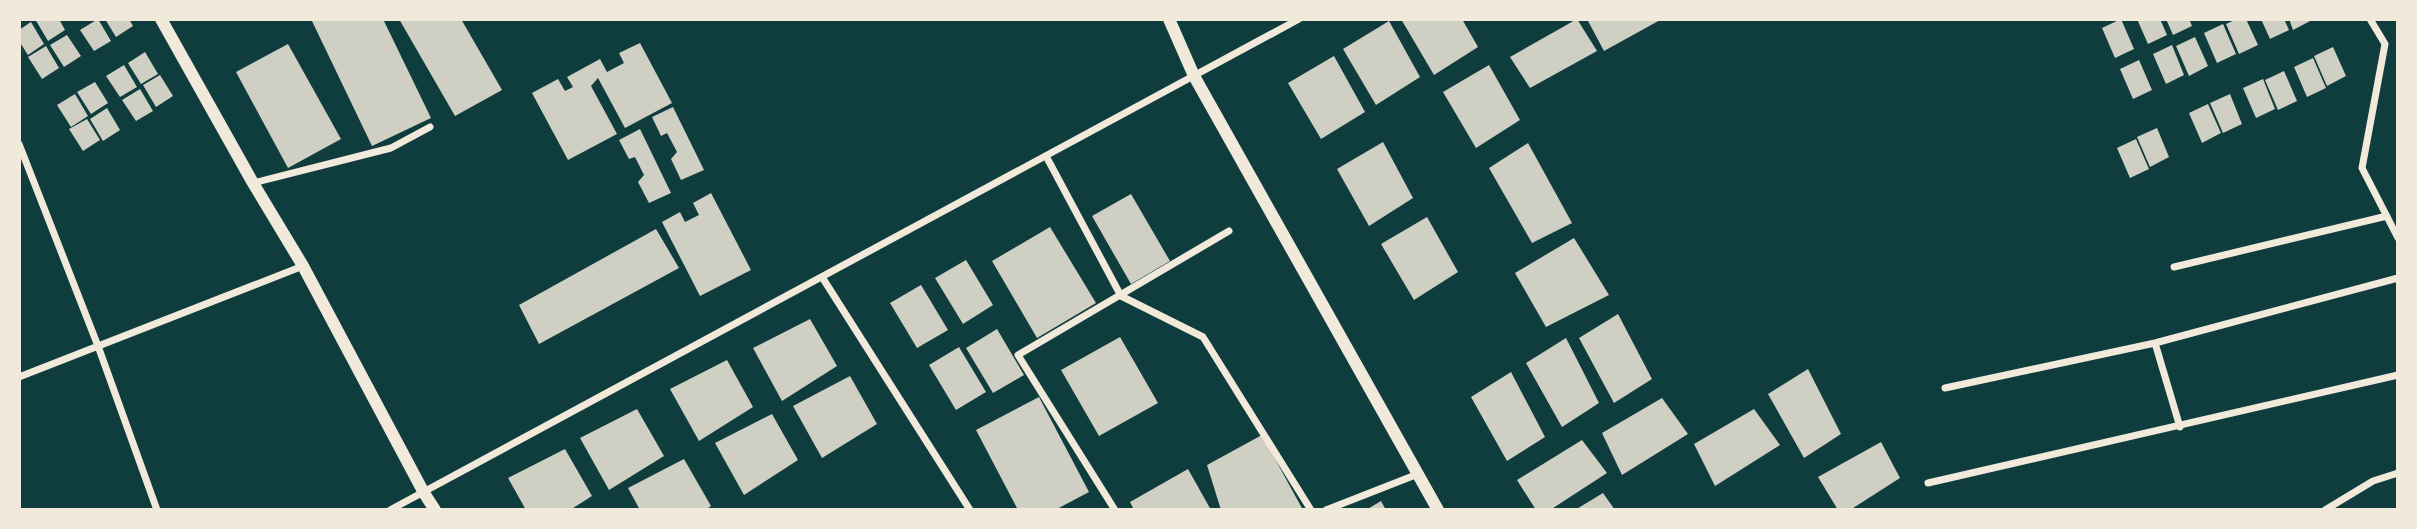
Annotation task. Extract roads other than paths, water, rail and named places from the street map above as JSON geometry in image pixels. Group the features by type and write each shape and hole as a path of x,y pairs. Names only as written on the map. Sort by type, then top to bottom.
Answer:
{"street":[{"path":"160,19 303,266 435,510"},
{"path":"1169,19 1194,76 1438,510"},
{"path":"390,510 1298,19"},
{"path":"2370,19 2385,44 2362,168 2398,238"},
{"path":"253,183 391,148 430,127"},
{"path":"19,144 98,346 157,510"},
{"path":"1045,156 1121,296 1203,337 1311,510"},
{"path":"2174,267 2387,216"},
{"path":"1115,510 1018,355 1229,231"},
{"path":"19,377 303,266"},
{"path":"822,277 970,510"},
{"path":"1945,388 2155,343 2398,278"},
{"path":"2155,343 2180,427"},
{"path":"1928,483 2398,375"},
{"path":"2325,510 2373,481 2398,472"},
{"path":"1326,510 1418,474"}]}
